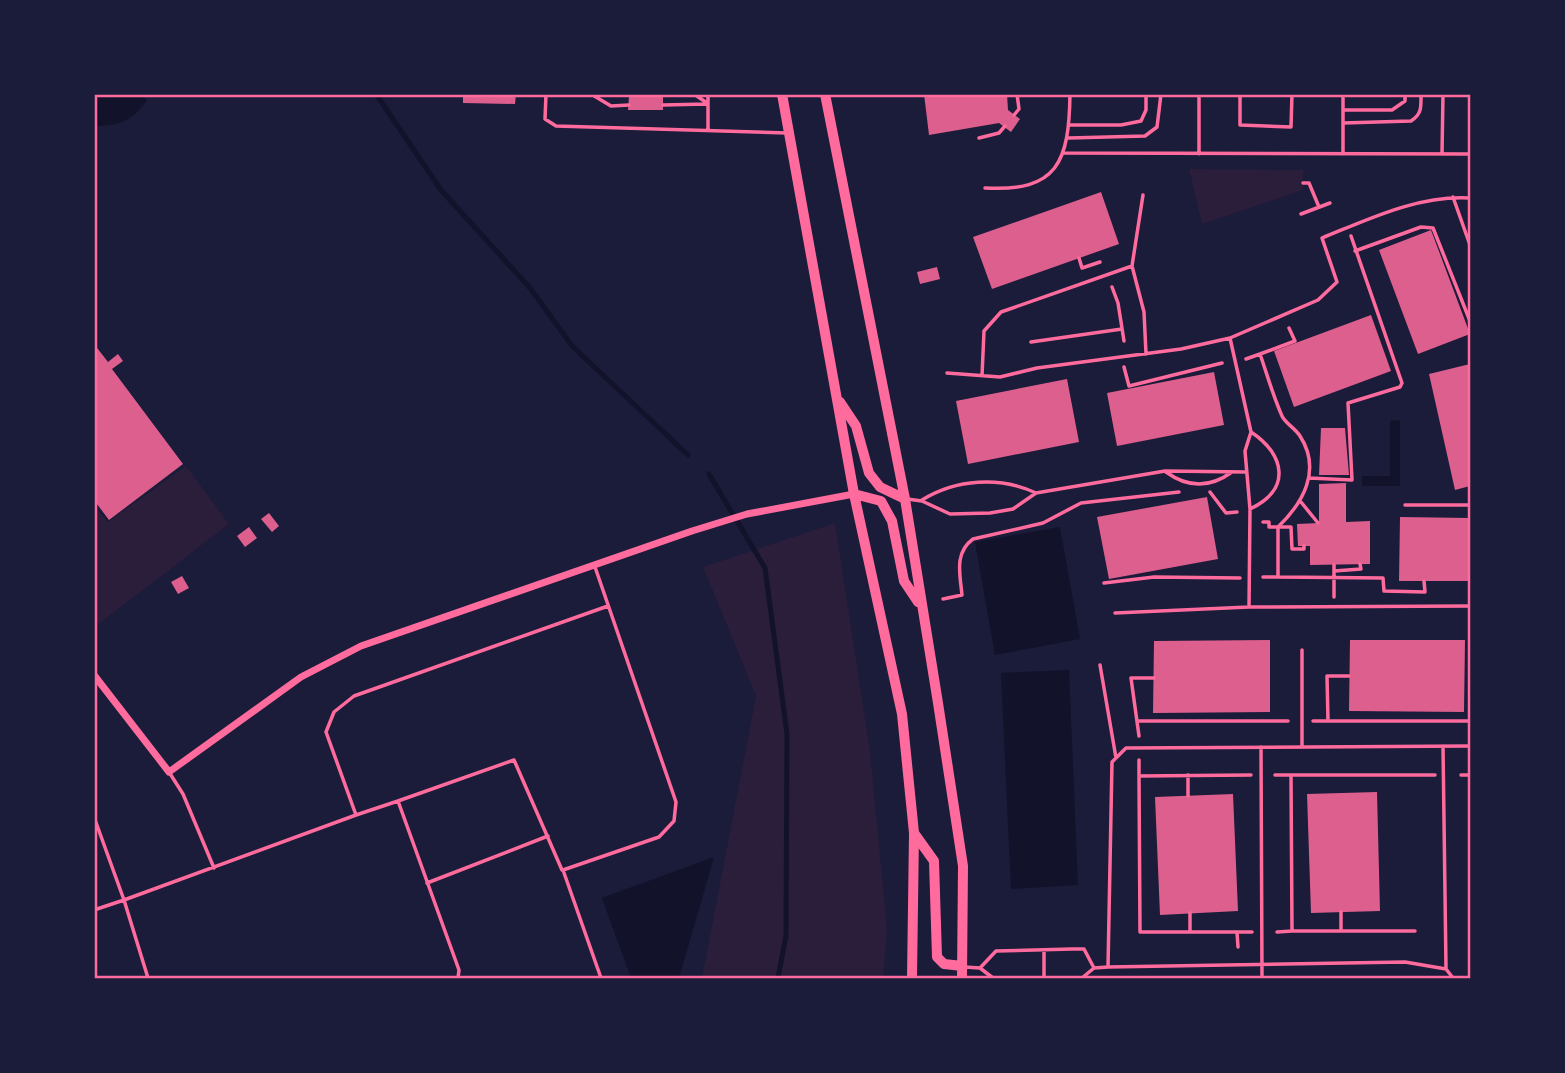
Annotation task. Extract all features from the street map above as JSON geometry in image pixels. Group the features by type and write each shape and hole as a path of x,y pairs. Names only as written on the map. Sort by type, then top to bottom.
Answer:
{"main road":[{"path":"782,94 854,494 902,714 914,833 912,978"},
{"path":"825,94 905,499 962,866 962,972 944,964 937,957 934,861 914,833"},
{"path":"836,396 856,426 869,473 880,486 905,499"},
{"path":"854,494 881,501 892,522 904,582 920,605"}],"street":[{"path":"94,675 169,772 301,677 361,646 747,514 854,494"}],"lane":[{"path":"546,94 545,119 556,126 789,133"},
{"path":"590,94 611,106 629,105"},
{"path":"694,94 708,104"},
{"path":"708,94 708,130"},
{"path":"1014,115 1019,109 1017,94"},
{"path":"985,188 1009,189 1034,185 1049,173 1064,153 1069,138 1070,94"},
{"path":"1070,125 1121,125 1141,121 1146,110 1146,94"},
{"path":"1069,138 1145,136 1157,127 1161,94"},
{"path":"1199,94 1199,154"},
{"path":"1240,95 1240,125 1291,127 1292,94"},
{"path":"1343,94 1343,154"},
{"path":"1343,110 1392,110 1405,102 1405,94"},
{"path":"1343,124 1411,121 1418,116 1421,109 1421,94"},
{"path":"1442,154 1443,94"},
{"path":"663,105 708,104"},
{"path":"979,138 999,133 1004,126"},
{"path":"1064,153 1471,154"},
{"path":"1143,195 1132,266 1144,312 1146,354"},
{"path":"1453,197 1471,245"},
{"path":"947,373 1000,377 1037,368 1146,354 1230,338 1325,296 1337,282 1322,238 1406,205 1453,197 1471,198"},
{"path":"982,376 984,331 1001,312 1132,266"},
{"path":"1230,338 1251,432 1245,451 1251,509 1250,607"},
{"path":"1251,432 1265,441 1277,457 1279,475 1276,488 1266,502 1251,509"},
{"path":"905,499 922,501 950,514 990,513 1013,509 1036,493 1165,471 1246,472"},
{"path":"1165,471 1183,484 1216,483 1233,471"},
{"path":"922,501 944,487 978,483 1013,482 1036,493"},
{"path":"562,870 659,837 674,821 676,802 594,565"},
{"path":"356,815 326,732 334,712 354,696 608,606"},
{"path":"1115,613 1250,607 1471,606"},
{"path":"1302,650 1302,747"},
{"path":"1100,665 1116,758"},
{"path":"1443,746 1446,969 1453,978"},
{"path":"1108,967 1112,762 1126,748 1471,746"},
{"path":"1261,747 1262,978"},
{"path":"94,910 514,760 562,870 601,978"},
{"path":"169,772 183,794 214,868"},
{"path":"398,801 459,970 458,978"},
{"path":"94,817 148,978"},
{"path":"427,883 548,836"},
{"path":"962,972 980,968 996,951 1084,949 1094,968"},
{"path":"1044,950 1044,978"},
{"path":"1054,978 1082,978 1094,968 1108,967 1405,962 1446,969"},
{"path":"980,968 993,978 1039,978"}],"path":[{"path":"1303,183 1309,183 1319,207"},
{"path":"1301,214 1330,203"},
{"path":"1355,251 1421,227 1433,228 1471,321"},
{"path":"1309,478 1352,480 1348,403 1400,387 1402,383 1350,234"},
{"path":"1079,258 1082,268 1100,262"},
{"path":"1112,287 1124,341"},
{"path":"1246,359 1295,341 1289,328"},
{"path":"1031,342 1122,329"},
{"path":"1260,354 1283,419 1300,436 1305,447 1309,478 1301,502 1278,527 1278,577"},
{"path":"1124,367 1129,386 1222,363"},
{"path":"1199,491 1209,490 1226,513 1237,512"},
{"path":"943,599 962,595 960,556 965,544 973,538 1043,523 1081,503 1188,492"},
{"path":"1301,502 1318,523"},
{"path":"1405,505 1471,505"},
{"path":"1263,522 1269,522 1269,527 1291,527 1292,549 1304,549 1304,546"},
{"path":"1334,571 1361,569 1360,564"},
{"path":"1334,565 1335,608"},
{"path":"1104,583 1154,577 1240,578"},
{"path":"1262,577 1383,578 1384,591 1424,592 1424,581"},
{"path":"1328,721 1327,676 1349,676"},
{"path":"1139,736 1131,678 1154,678"},
{"path":"1137,721 1289,721"},
{"path":"1313,721 1471,721"},
{"path":"1139,760 1140,932 1254,932"},
{"path":"1188,775 1188,796"},
{"path":"1139,776 1252,775"},
{"path":"1275,775 1435,775"},
{"path":"1290,775 1292,931"},
{"path":"1461,775 1471,775"},
{"path":"1341,912 1341,931"},
{"path":"1189,933 1190,913"},
{"path":"1277,932 1415,931"},
{"path":"1237,932 1238,947"}],"shaded area":[{"path":"94,95 141,95 147,100 137,112 125,120 111,125 95,126"},
{"path":"1189,169 1303,170 1303,190 1202,224"},
{"path":"1400,420 1400,486 1362,486 1362,476 1390,476 1390,421"},
{"path":"186,466 229,524 96,626 95,507 108,522"},
{"path":"835,523 870,751 887,928 883,978 702,978 756,696 703,567"},
{"path":"1060,527 1080,639 995,655 975,542"},
{"path":"1069,670 1078,885 1011,889 1001,673"},
{"path":"714,857 679,978 631,978 602,898"}],"building":[{"path":"463,94 516,94 515,104 463,103"},
{"path":"924,94 1007,94 1008,110 1020,119 1011,132 999,123 929,135"},
{"path":"629,96 663,97 663,110 628,110"},
{"path":"1101,192 1119,244 992,289 973,237"},
{"path":"1431,230 1470,334 1418,354 1379,250"},
{"path":"937,267 940,279 920,284 917,272"},
{"path":"1371,315 1391,371 1294,407 1274,351"},
{"path":"94,344 108,362 118,354 123,361 112,369 183,464 109,520 94,500"},
{"path":"1470,364 1470,486 1455,490 1429,374"},
{"path":"1214,372 1224,425 1117,446 1107,393"},
{"path":"1067,379 1079,442 968,464 956,401"},
{"path":"1321,428 1345,428 1349,475 1319,475"},
{"path":"1346,483 1346,522 1370,521 1370,564 1310,565 1310,546 1298,546 1297,524 1319,523 1319,484"},
{"path":"1207,497 1218,559 1109,579 1097,517"},
{"path":"269,513 279,526 272,532 261,519"},
{"path":"1400,517 1470,518 1470,581 1399,581"},
{"path":"249,527 257,538 245,547 237,536"},
{"path":"182,576 189,588 178,594 171,582"},
{"path":"1270,640 1270,712 1153,713 1154,641"},
{"path":"1350,640 1465,640 1464,712 1349,711"},
{"path":"1377,792 1380,911 1311,913 1307,794"},
{"path":"1233,794 1238,911 1160,915 1155,797"}],"waterway":[{"path":"376,94 441,190 530,288 573,347 688,455"},
{"path":"709,474 765,568 787,734 786,936 778,978"}]}
